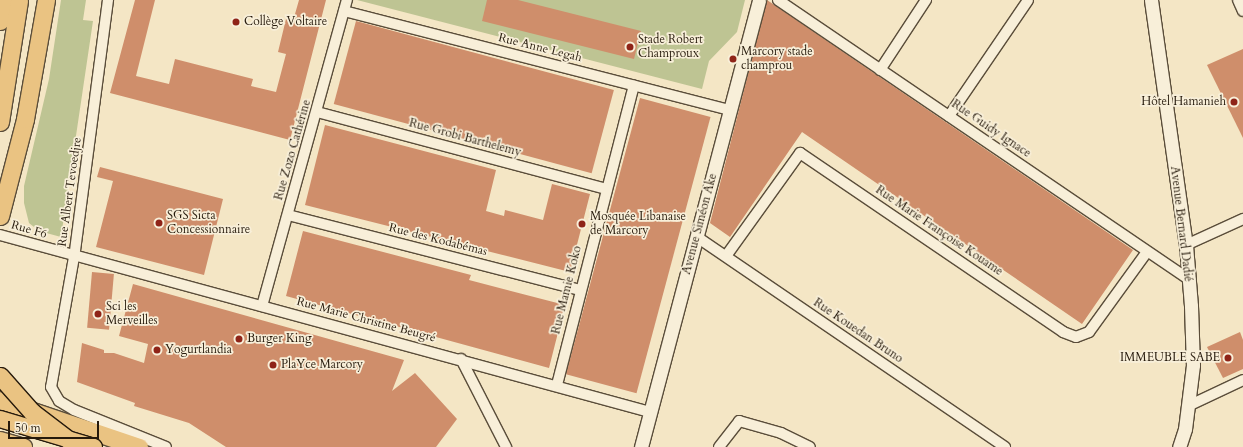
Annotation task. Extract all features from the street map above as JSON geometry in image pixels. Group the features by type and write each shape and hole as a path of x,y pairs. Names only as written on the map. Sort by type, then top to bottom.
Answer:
{"highway":[{"path":"0,21 4,0"},
{"path":"1,117 19,0"},
{"path":"0,216 25,118 46,0"},
{"path":"0,376 32,412 78,447"},
{"path":"0,400 138,447"}],"main road":[{"path":"0,419 94,447"},
{"path":"0,440 24,447"}],"street":[{"name":"Rue Albert Tevoedjre","path":"108,0 74,257 51,387 60,401 74,410 166,447"},
{"name":"Rue Zozo Cathérine","path":"262,306 347,0"},
{"name":"Avenue Siméon Ake","path":"641,447 759,0"},
{"name":"Rue Guidy Ignace","path":"778,0 1188,279"},
{"path":"791,8 798,0"},
{"path":"880,70 926,0"},
{"path":"949,116 1028,0"},
{"name":"Avenue Bernard Dadié","path":"1151,0 1186,245 1193,365 1185,430 1179,447"},
{"path":"1238,0 1243,11"},
{"name":"Rue Anne Legah","path":"344,11 730,110"},
{"name":"Rue Mamie Koko","path":"557,386 580,290 634,86"},
{"name":"Rue Grobi Barthelemy","path":"317,112 607,189"},
{"name":"Rue Marie Françoise Kouame","path":"726,256 800,153 1063,332 1076,337 1089,332 1148,252"},
{"name":"Rue des Kodabémas","path":"288,215 580,290"},
{"path":"1186,245 1243,220"},
{"name":"Rue F6","path":"0,235 74,257"},
{"name":"Rue Kouedan Bruno","path":"697,237 1005,447"},
{"name":"Rue Marie Christine Beugré","path":"74,257 461,359 650,412"},
{"path":"461,359 506,447"},
{"path":"1188,406 1243,380"},
{"path":"719,447 739,421 781,433 810,447"},
{"path":"1185,430 1187,447"}],"green space":[{"path":"61,0 86,0 83,20 93,21 61,237 39,231 29,223 24,203 24,186 49,79"},
{"name":"Stade Robert Champroux","path":"357,0 745,0 737,32 709,61 702,89"}],"building":[{"path":"135,0 155,0 136,76 169,84 175,59 253,79 251,86 276,92 286,54 278,52 286,19 293,21 299,0 326,0 290,140 110,93"},
{"path":"487,0 518,0 641,31 634,59 482,21"},
{"path":"767,0 1133,250 1082,324 802,132 730,237 710,223"},
{"path":"356,21 614,90 592,173 334,104"},
{"name":"Hôtel Hamanieh","path":"1243,49 1243,138 1207,65"},
{"path":"640,98 711,117 636,393 566,374"},
{"path":"325,125 496,170 486,211 504,216 505,210 543,220 552,184 590,194 570,272 305,205"},
{"name":"SGS Sicta Concessionnaire","path":"100,167 223,199 204,275 96,247 113,181 97,177"},
{"path":"303,231 471,275 469,280 565,305 549,368 286,296"},
{"path":"92,272 114,274 109,330 87,328"},
{"name":"PlaYce Marcory","path":"133,284 404,360 392,391 415,373 457,419 436,447 226,447 189,423 134,406 135,403 77,382 82,343 104,350 104,353 114,353 144,363 148,344 119,336"},
{"name":"IMMEUBLE SABE","path":"1240,332 1243,340 1243,369 1223,378 1207,347"}],"place":[{"name":"Collège Voltaire","path":"236,22"},
{"name":"Stade Robert Champroux","path":"630,47"},
{"name":"Marcory stade champrou","path":"733,59"},
{"name":"Hôtel Hamanieh","path":"1234,102"},
{"name":"SGS Sicta Concessionnaire","path":"159,223"},
{"name":"Mosquée Libanaise de Marcory","path":"582,224"},
{"name":"Sci les Merveilles","path":"98,314"},
{"name":"Burger King","path":"239,339"},
{"name":"Yogurtlandia","path":"157,350"},
{"name":"IMMEUBLE SABE","path":"1228,358"},
{"name":"PlaYce Marcory","path":"273,365"}]}
